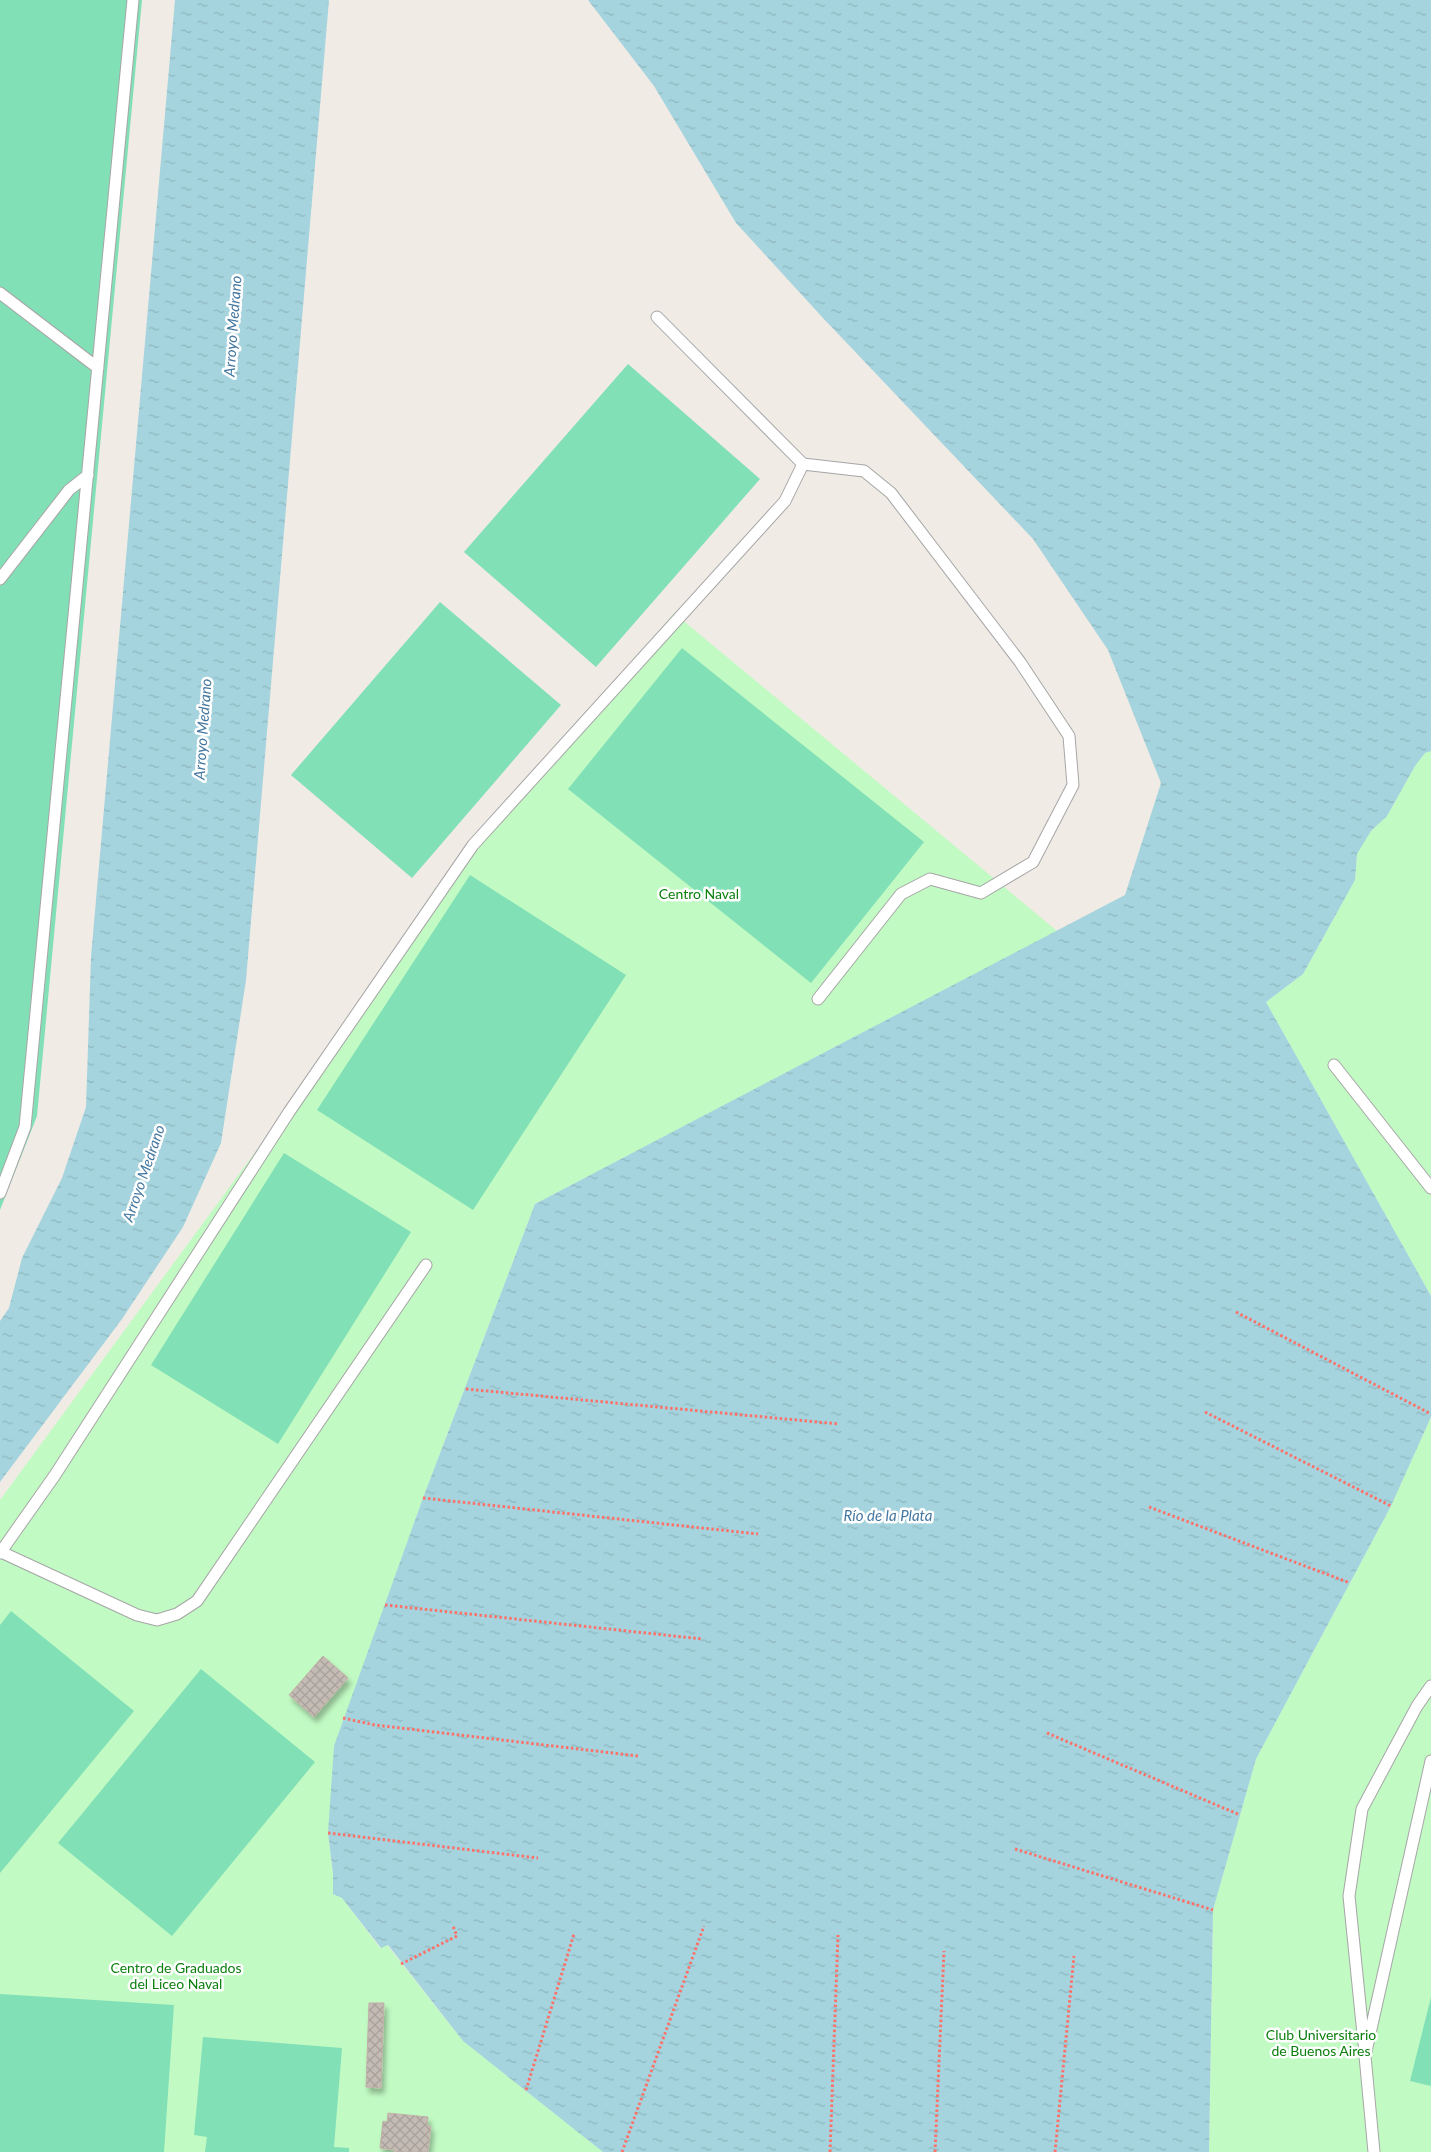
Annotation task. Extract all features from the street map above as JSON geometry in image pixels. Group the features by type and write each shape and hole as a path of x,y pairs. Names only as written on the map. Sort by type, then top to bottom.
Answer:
{"lane":[{"path":"0,1193 26,1126 133,0"},
{"path":"0,293 98,368"},
{"path":"657,317 803,464 864,471 891,493 1020,662 1069,736 1073,785 1033,862 981,893 930,879 901,894 818,999"},
{"path":"426,1266 198,1601 177,1614 157,1620 137,1615 0,1552 55,1475 289,1112 473,845 784,500 803,464"},
{"path":"0,579 69,490 88,475"},
{"path":"1334,1065 1431,1188"},
{"path":"1374,2152 1349,1896 1362,1809 1417,1706 1431,1686"},
{"path":"1365,2056 1431,1760"}],"path":[{"path":"1236,1312 1431,1414"},
{"path":"466,1388 840,1424"},
{"path":"1206,1412 1391,1506"},
{"path":"423,1498 758,1534"},
{"path":"1149,1507 1350,1583"},
{"path":"385,1605 702,1639"},
{"path":"344,1718 375,1725 638,1756"},
{"path":"1047,1733 1240,1815"},
{"path":"328,1833 538,1858"},
{"path":"1015,1849 1213,1910"},
{"path":"401,1964 457,1936 453,1926"},
{"path":"622,2152 704,1926"},
{"path":"526,2090 574,1934"},
{"path":"830,2152 838,1935"},
{"path":"936,2152 944,1951"},
{"path":"1055,2152 1074,1956"}],"green space":[{"path":"0,0 142,0 37,1116 0,1210"},
{"path":"628,364 760,479 596,667 464,552"},
{"path":"440,602 561,705 412,878 291,775"},
{"name":"Centro Naval","path":"674,613 1057,931 535,1204 423,1498 385,1605 328,1833 333,1873 333,1894 342,1898 380,1948 387,1945 463,2041 603,2152 0,2152 0,1500 479,847"},
{"path":"682,648 924,842 811,983 568,789"},
{"path":"1431,751 1431,1296 1266,1002 1303,974 1355,880 1357,854 1371,831 1387,816 1415,766 1425,753"},
{"path":"470,875 626,975 473,1210 317,1110"},
{"path":"284,1153 411,1232 278,1444 151,1365"},
{"name":"Club Universitario de Buenos Aires","path":"1431,1417 1431,2152 1209,2152 1213,1910 1256,1759 1391,1506"},
{"path":"11,1611 134,1711 0,1873 0,1625"},
{"path":"201,1669 315,1762 172,1936 58,1843"},
{"path":"0,1994 174,2005 164,2152 0,2152"},
{"path":"1431,1997 1431,2086 1410,2081"},
{"path":"203,2037 342,2048 334,2147 349,2148 349,2152 205,2152 207,2137 194,2135"}],"water":[{"name":"Arroyo Medrano","path":"175,0 329,0 246,980 221,1143 183,1227 122,1319 0,1482 0,1321 9,1308 22,1258 62,1178 86,1107 91,957"},
{"name":"Río de la Plata","path":"588,0 1431,0 1431,751 1425,753 1415,766 1387,816 1371,831 1357,854 1355,880 1303,974 1266,1002 1431,1296 1431,1417 1391,1506 1256,1759 1213,1910 1209,2152 603,2152 463,2041 388,1945 381,1948 342,1898 333,1894 333,1873 328,1833 334,1746 423,1498 535,1204 1125,895 1161,783 1108,650 1033,539 823,318 736,223 654,86"}],"building":[{"path":"323,1656 348,1678 314,1717 289,1695"},
{"path":"369,2003 384,2003 381,2088 366,2087"},
{"path":"388,2113 428,2117 427,2126 431,2126 428,2152 394,2152 394,2150 380,2148 383,2121 387,2122"}],"park label":[{"name":"Centro de Graduados del Liceo Naval","path":"176,1975"}]}
